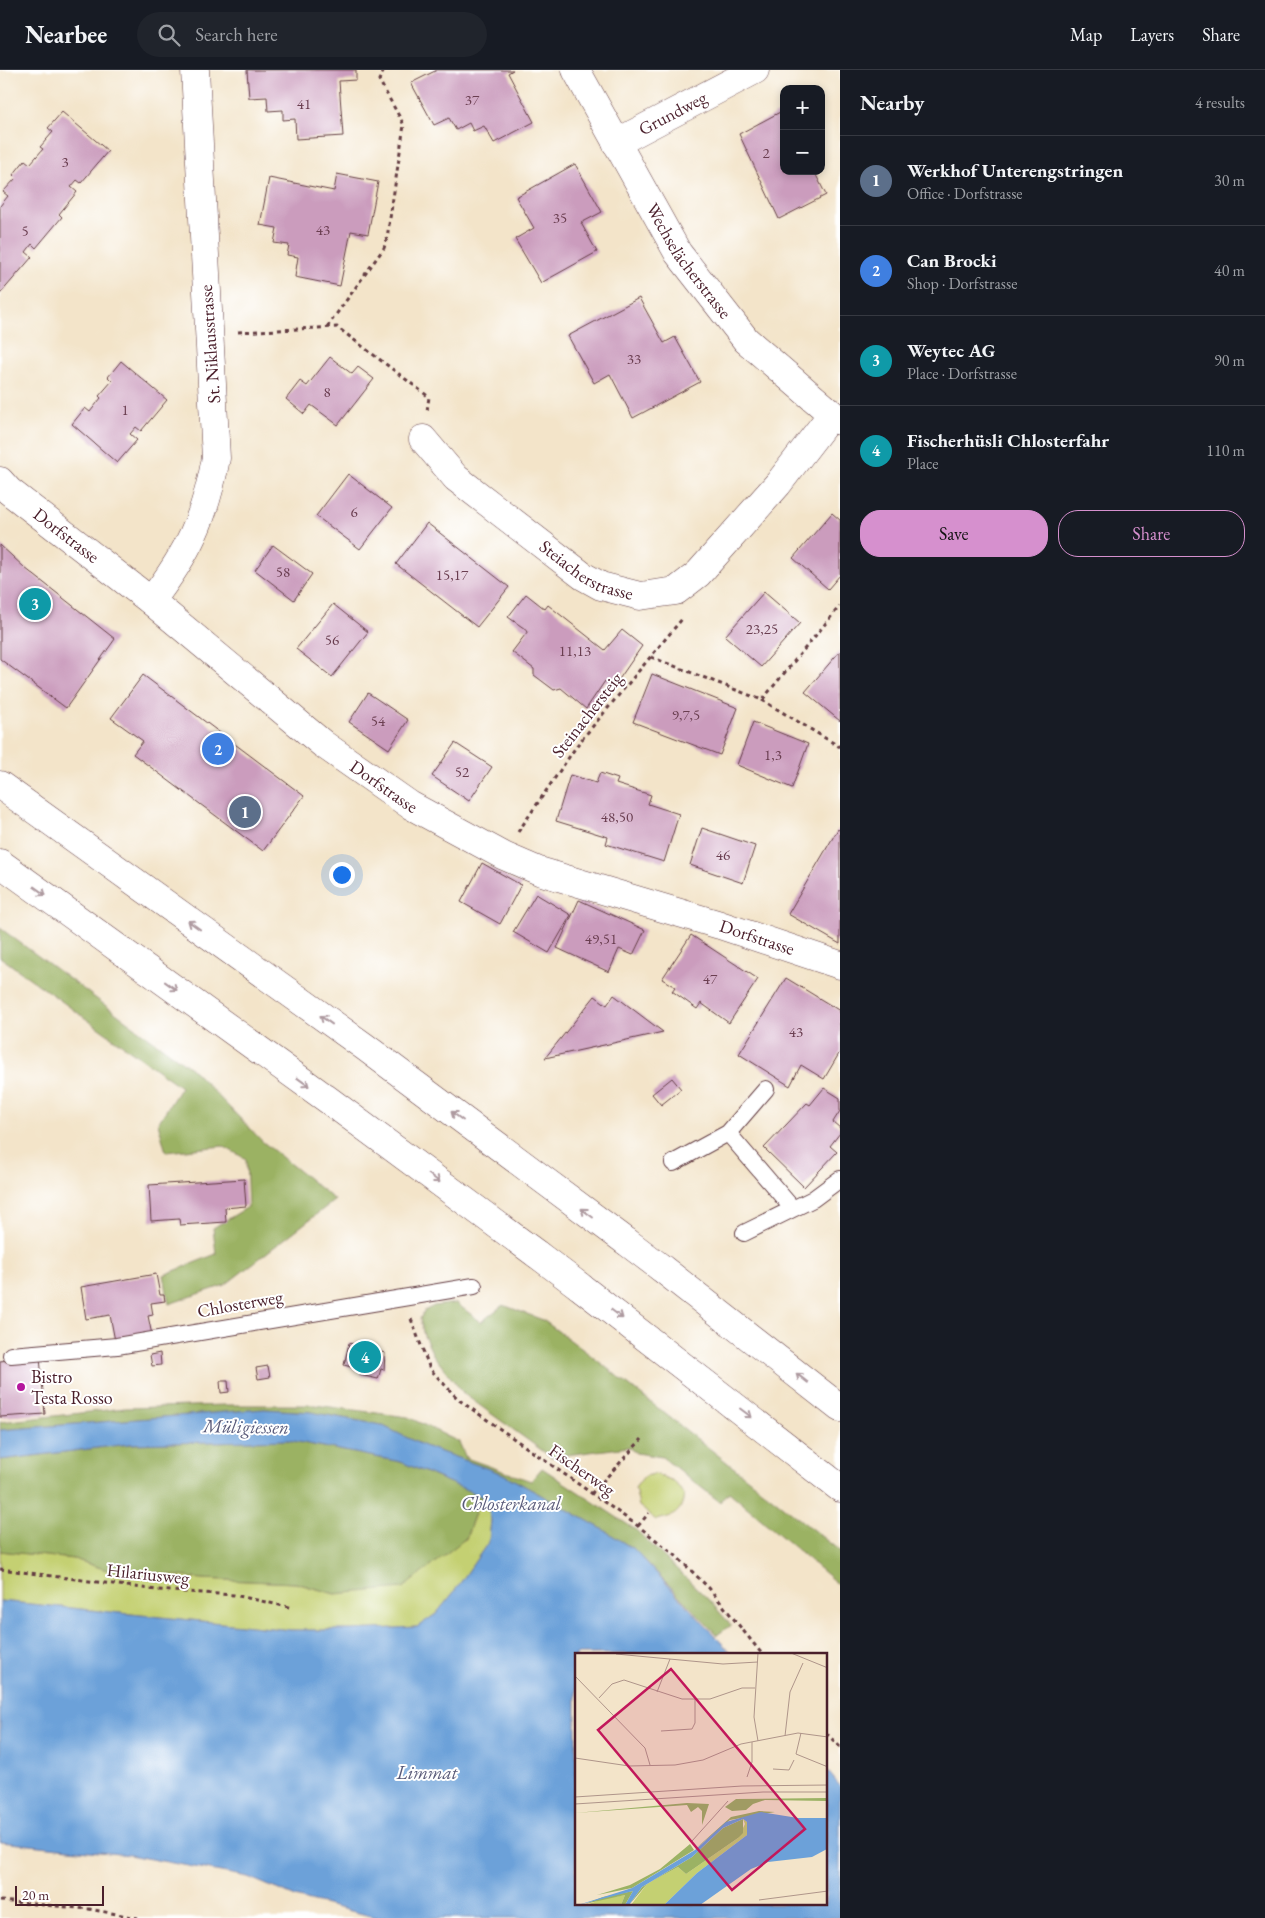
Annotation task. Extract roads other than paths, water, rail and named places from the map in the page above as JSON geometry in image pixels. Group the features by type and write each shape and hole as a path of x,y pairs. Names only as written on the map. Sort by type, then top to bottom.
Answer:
{"main road":[{"name":"St. Niklausstrasse","path":"151,601 187,550 209,494 216,458 195,70"},
{"name":"Wechselächerstrasse","path":"576,70 678,253 746,340 836,417"},
{"name":"Grundweg","path":"616,143 755,70"},
{"name":"Steiacherstrasse","path":"423,439 456,478 583,576 601,586 640,596 676,591 698,574 836,417"},
{"name":"Dorfstrasse","path":"0,481 9,492 151,601 323,744 410,805 504,856 539,872 720,924 840,965"},
{"path":"0,785 365,1047 660,1267 840,1408"},
{"path":"0,863 538,1255 840,1488"}],"lane":[{"path":"673,1163 728,1133 766,1089"},
{"path":"728,1133 793,1209"},
{"path":"744,1233 813,1199 840,1179"},
{"name":"Chlosterweg","path":"11,1355 117,1346 327,1309 474,1286"}],"water":[{"name":"Limmat","path":"264,1409 310,1412 381,1425 424,1446 503,1474 604,1530 635,1550 731,1653 575,1653 575,1906 828,1906 828,1771 840,1786 840,1918 379,1918 298,1898 248,1877 129,1855 0,1842 0,1601 291,1630 417,1627 436,1614 454,1592 489,1541 491,1520 487,1505 481,1496 401,1462 288,1440 129,1444 0,1460 0,1430"}],"place":[{"name":"Weytec AG","path":"35,604"},
{"name":"Can Brocki","path":"218,749"},
{"name":"Werkhof Unterengstringen","path":"245,812"},
{"name":"Fischerhüsli Chlosterfahr","path":"365,1357"},
{"name":"Bistro Testa Rosso","path":"21,1387"}],"water label":[{"name":"Müligiessen","path":"246,1426"},
{"name":"Chlosterkanal","path":"511,1503"}]}
